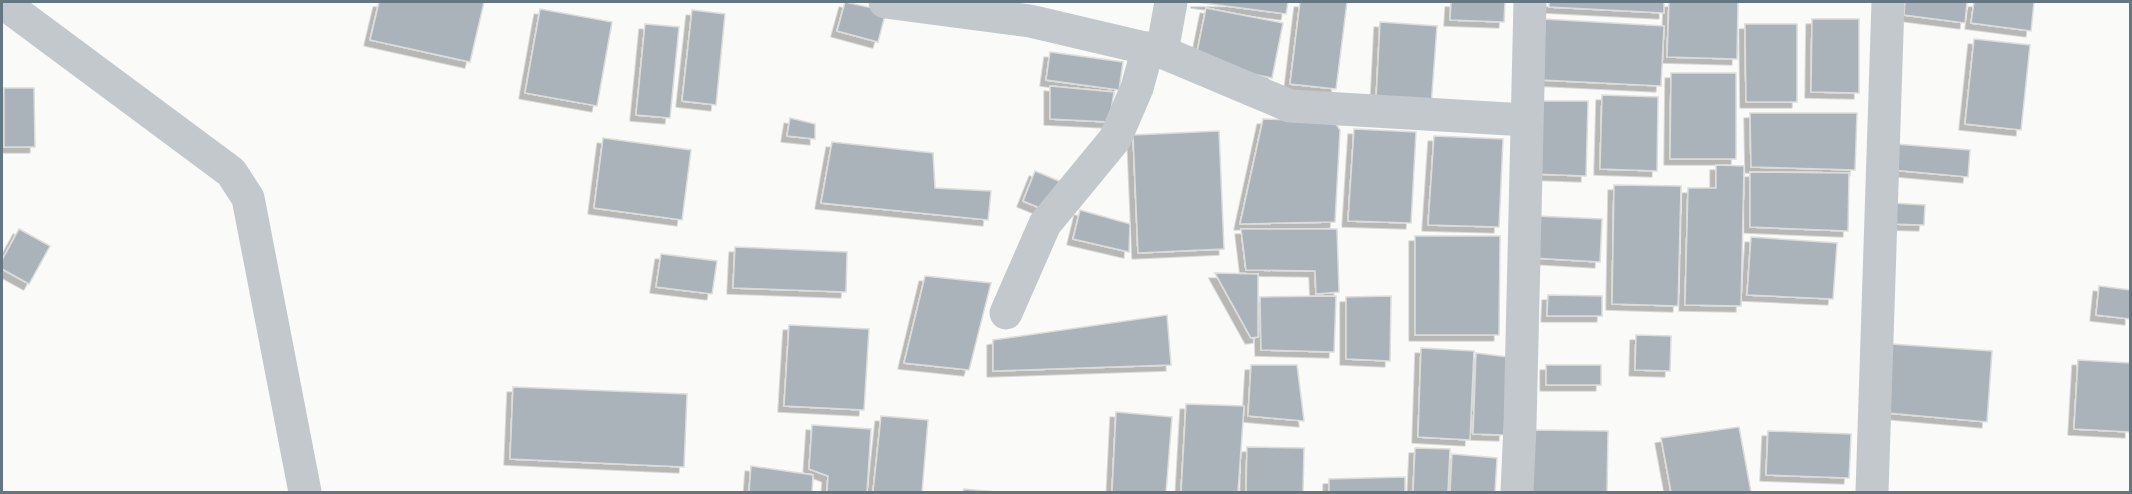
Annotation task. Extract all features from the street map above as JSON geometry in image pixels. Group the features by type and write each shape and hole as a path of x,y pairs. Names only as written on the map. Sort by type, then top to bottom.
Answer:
{"street":[{"path":"2,2 231,172 248,198 305,492"},
{"path":"894,2 1030,21 1155,50 1290,106 1526,120"},
{"path":"1006,313 1045,224 1115,139 1155,50 1171,2"},
{"path":"1516,492 1520,425 1530,2"},
{"path":"1872,492 1888,2"}],"building":[{"path":"379,2 484,2 470,62 370,40"},
{"path":"845,2 886,11 878,42 837,31"},
{"path":"1196,2 1288,2 1286,14"},
{"path":"1300,2 1347,2 1336,89 1290,84"},
{"path":"1451,2 1505,2 1504,22 1450,20"},
{"path":"1549,2 1664,2 1664,13 1549,7"},
{"path":"1669,2 1738,2 1737,59 1667,57"},
{"path":"1905,2 1967,2 1965,23 1904,15"},
{"path":"1974,2 2034,2 2031,31 1971,23"},
{"path":"1206,8 1283,23 1272,78 1195,62"},
{"path":"540,9 612,22 597,106 525,93"},
{"path":"692,10 725,14 716,105 682,101"},
{"path":"1543,19 1664,26 1661,86 1541,80"},
{"path":"1812,19 1859,19 1859,93 1811,92"},
{"path":"1380,22 1437,26 1431,106 1376,100"},
{"path":"645,24 679,27 670,118 636,115"},
{"path":"1745,24 1797,24 1797,102 1746,102"},
{"path":"1974,39 2030,45 2021,130 1965,124"},
{"path":"1050,52 1123,62 1119,90 1046,80"},
{"path":"1671,73 1736,73 1736,159 1670,159"},
{"path":"1050,86 1114,92 1109,122 1050,119"},
{"path":"4,88 34,88 35,147 4,147"},
{"path":"1602,95 1658,97 1657,171 1600,169"},
{"path":"1533,101 1588,101 1586,176 1533,174"},
{"path":"1750,113 1857,113 1855,170 1751,167"},
{"path":"790,118 815,124 815,139 787,136"},
{"path":"1263,119 1334,121 1340,130 1335,222 1240,224"},
{"path":"1354,129 1416,132 1411,223 1348,221"},
{"path":"1219,131 1224,249 1138,253 1133,135"},
{"path":"1434,136 1503,139 1499,227 1428,225"},
{"path":"603,138 691,150 682,220 594,208"},
{"path":"832,142 933,153 935,188 991,191 988,220 821,203"},
{"path":"1895,144 1970,150 1968,177 1892,170"},
{"path":"1716,165 1744,166 1741,306 1685,305 1688,188 1716,188"},
{"path":"1035,171 1066,184 1052,213 1023,201"},
{"path":"1750,172 1849,173 1848,231 1750,227"},
{"path":"1614,185 1681,186 1678,306 1612,304"},
{"path":"1891,203 1925,205 1924,225 1890,224"},
{"path":"1080,210 1130,224 1129,252 1073,239"},
{"path":"1536,216 1602,219 1600,262 1533,258"},
{"path":"19,229 50,246 29,284 2,269 2,260"},
{"path":"1241,229 1337,229 1339,292 1316,294 1315,271 1246,270"},
{"path":"1415,236 1500,236 1499,335 1415,335"},
{"path":"1751,237 1837,243 1833,299 1747,295"},
{"path":"735,247 847,252 846,292 733,288"},
{"path":"661,254 717,261 712,294 656,287"},
{"path":"1215,273 1258,274 1258,337 1251,338"},
{"path":"925,276 991,283 969,370 904,363"},
{"path":"2099,286 2130,290 2130,319 2096,315"},
{"path":"1548,295 1602,296 1602,316 1547,316"},
{"path":"1336,296 1334,352 1261,350 1260,297"},
{"path":"1391,296 1390,361 1346,359 1346,297"},
{"path":"1167,315 1171,365 993,371 993,340"},
{"path":"789,325 869,329 864,410 784,406"},
{"path":"1636,335 1671,336 1670,371 1635,370"},
{"path":"1891,344 1992,351 1987,422 1887,413"},
{"path":"1421,348 1474,351 1470,440 1418,437"},
{"path":"1476,353 1508,357 1504,435 1473,434"},
{"path":"2078,360 2130,363 2130,432 2074,429"},
{"path":"1251,365 1297,365 1304,421 1248,416"},
{"path":"1546,365 1601,365 1601,385 1546,385"},
{"path":"513,387 687,394 684,467 510,459"},
{"path":"1186,404 1244,406 1238,492 1181,492"},
{"path":"1116,412 1172,417 1166,492 1112,492"},
{"path":"881,416 928,420 922,492 873,492"},
{"path":"812,425 871,429 867,492 827,492 828,476 809,469"},
{"path":"1739,427 1751,492 1671,492 1661,438"},
{"path":"1532,430 1608,431 1607,492 1532,492"},
{"path":"1768,431 1851,434 1849,478 1766,475"},
{"path":"1247,447 1304,448 1303,492 1246,492"},
{"path":"1415,448 1450,449 1448,492 1413,492"},
{"path":"1452,454 1497,458 1495,492 1450,492"},
{"path":"751,466 813,475 812,492 749,492"},
{"path":"1405,477 1405,492 1329,492 1329,479"},
{"path":"964,489 997,492 963,492"}]}
